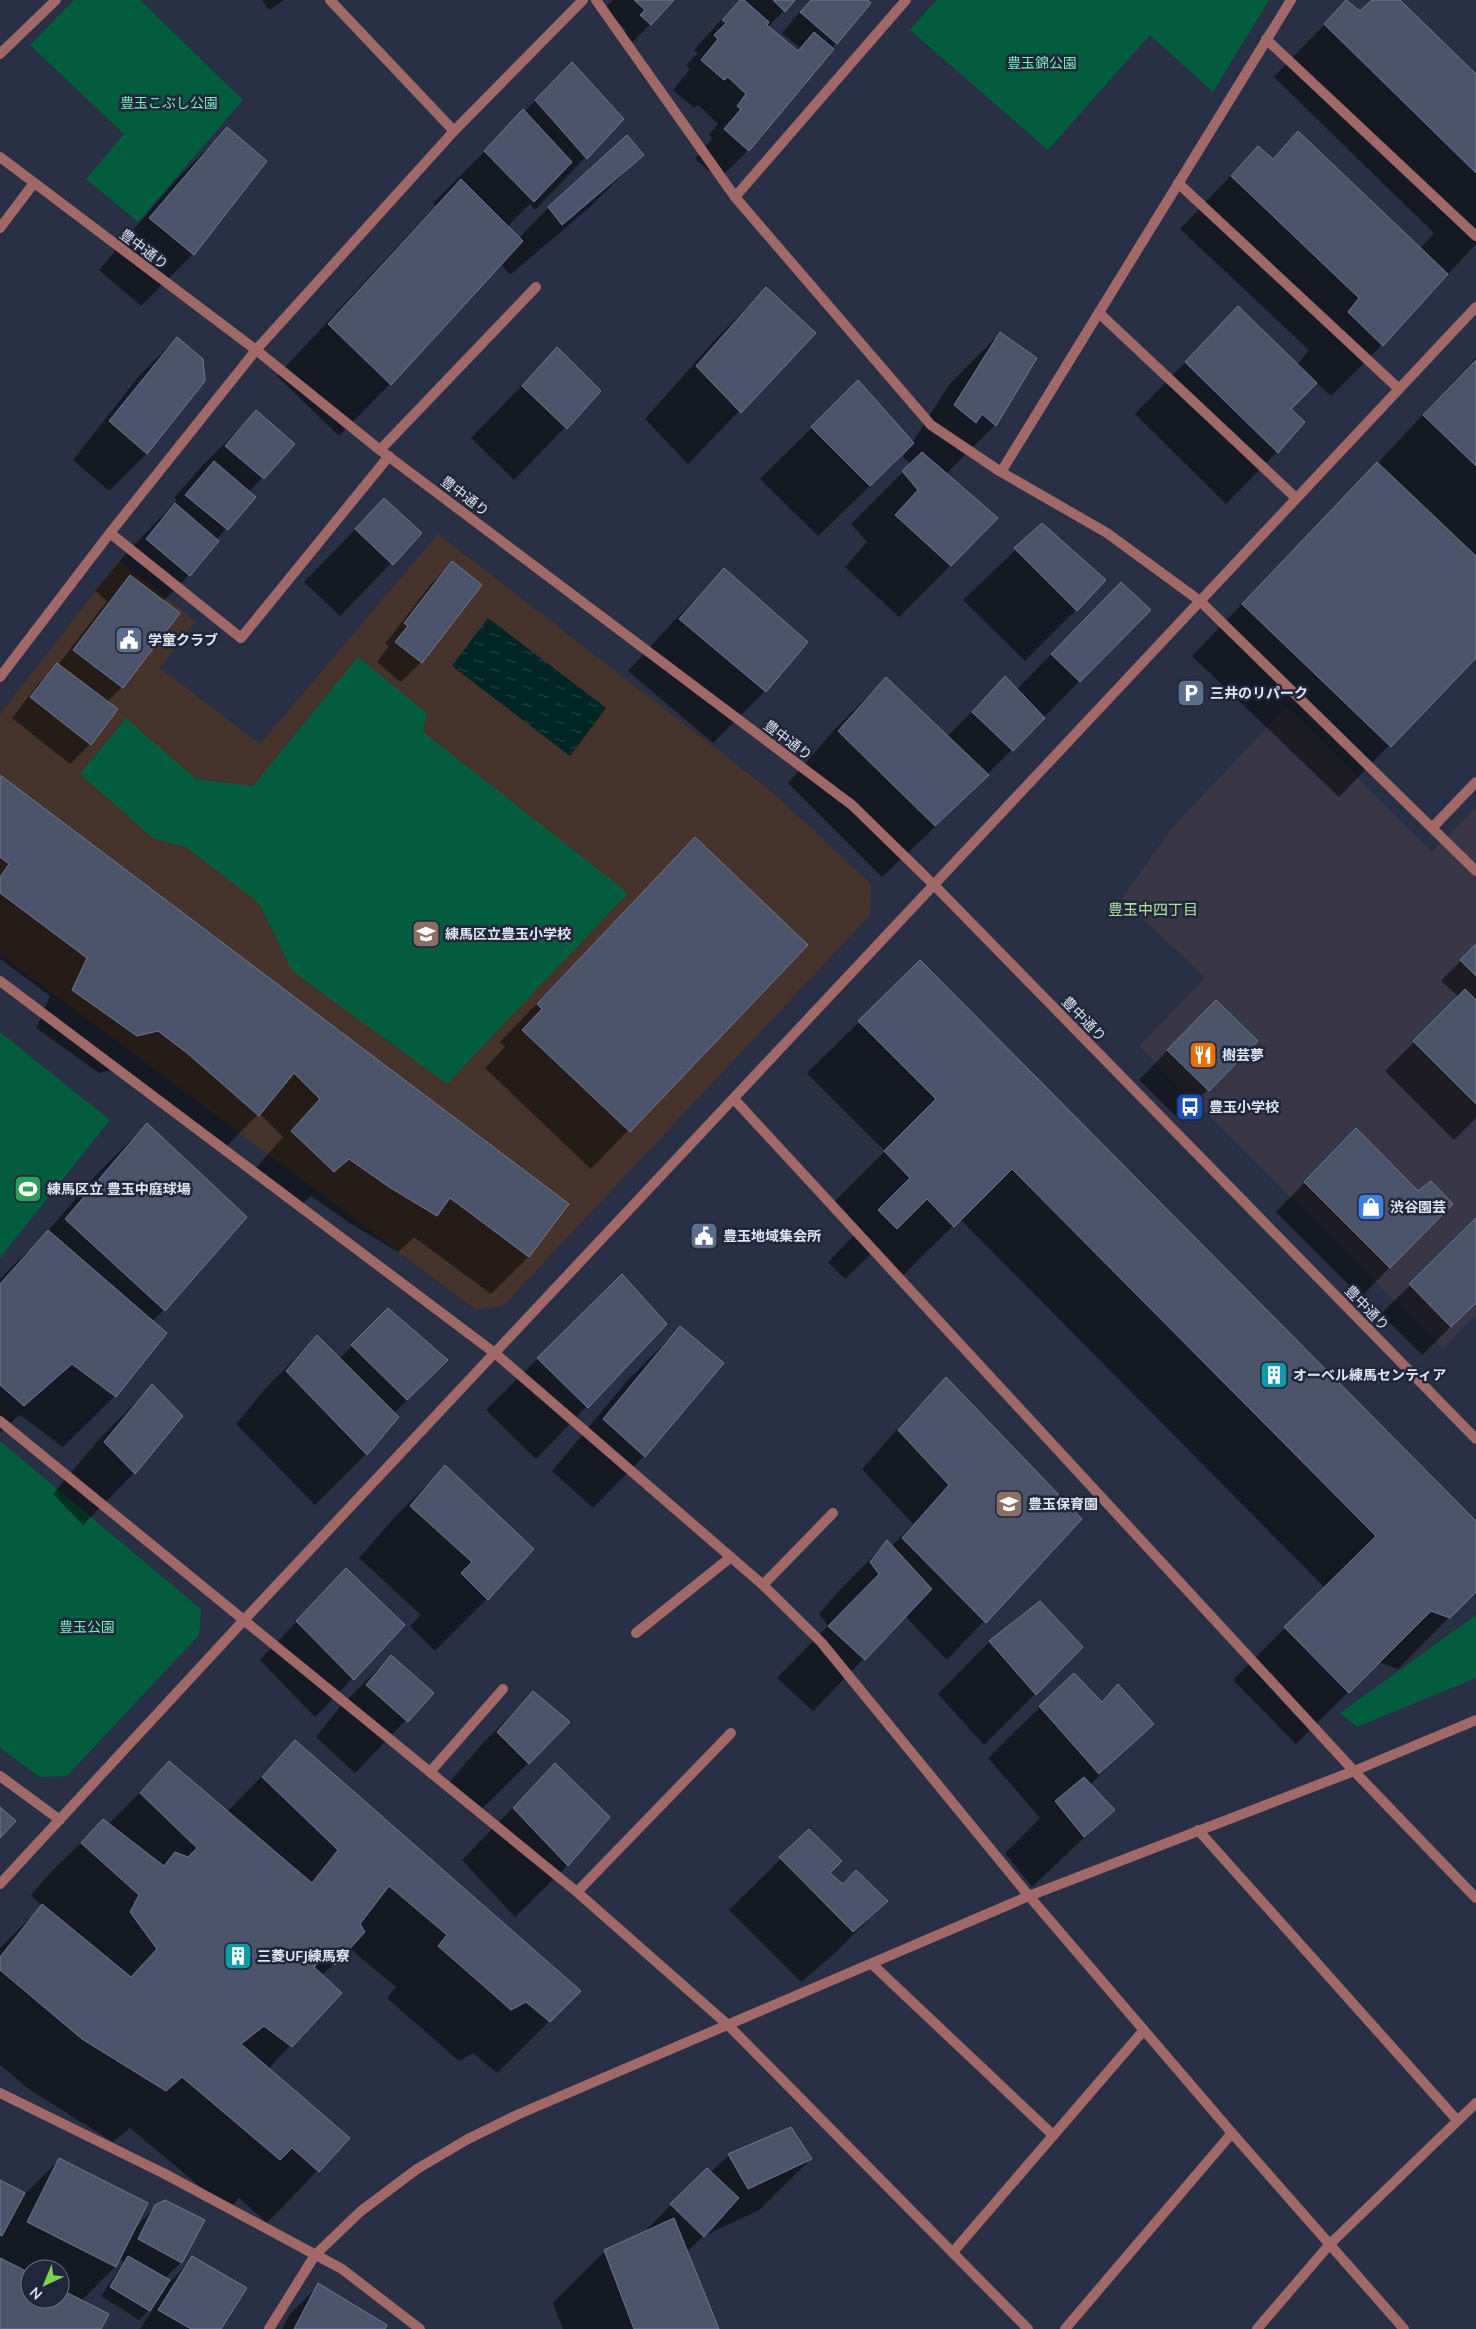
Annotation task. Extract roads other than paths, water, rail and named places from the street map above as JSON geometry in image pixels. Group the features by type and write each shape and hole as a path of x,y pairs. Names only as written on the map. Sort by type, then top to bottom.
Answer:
{"street":[{"path":"0,54 56,0"},
{"path":"330,0 454,131"},
{"path":"0,677 110,533 256,350 454,131 583,0"},
{"path":"596,0 735,197 931,425 1002,472 1107,533 1200,601 1476,871"},
{"path":"735,197 906,0"},
{"path":"1002,472 1291,0"},
{"path":"1266,39 1476,236"},
{"name":"豊中通り","path":"0,157 256,350 380,450 852,805 934,885 1476,1439"},
{"path":"1178,183 1399,389"},
{"path":"0,228 34,184"},
{"path":"380,450 536,287"},
{"path":"0,1884 245,1619 496,1354 1476,307"},
{"path":"1098,313 1296,498"},
{"path":"110,533 241,638 389,456"},
{"path":"1432,828 1476,782"},
{"path":"0,981 496,1354 731,1557 822,1642 1029,1896 1232,2133 1404,2329"},
{"path":"734,1099 1354,1771 1476,1898"},
{"path":"0,1421 245,1619 576,1892 728,2025 1028,2329"},
{"path":"762,1585 833,1513"},
{"path":"636,1633 731,1557"},
{"path":"430,1772 503,1689"},
{"path":"269,2329 315,2255 361,2211 417,2169 468,2139 519,2114 1029,1896 1354,1771 1476,1720"},
{"path":"576,1892 731,1733"},
{"path":"0,1776 60,1820"},
{"path":"1198,1830 1457,2120"},
{"path":"872,1964 1053,2135"},
{"path":"953,2252 1144,2030"},
{"path":"0,2093 165,2174 342,2270 420,2329"},
{"path":"1257,2329 1330,2244 1476,2102"},
{"path":"1065,2329 1232,2133"}],"water":[{"path":"488,618 606,708 570,756 452,666"}],"place":[{"name":"学童クラブ","path":"129,640"},
{"name":"三井のリパーク","path":"1191,693"},
{"name":"練馬区立豊玉小学校","path":"426,934"},
{"name":"樹芸夢","path":"1203,1055"},
{"name":"豊玉小学校","path":"1190,1107"},
{"name":"練馬区立 豊玉中庭球場","path":"28,1189"},
{"name":"渋谷園芸","path":"1371,1207"},
{"name":"豊玉地域集会所","path":"704,1236"},
{"name":"オーベル練馬センティア","path":"1274,1375"},
{"name":"豊玉保育園","path":"1009,1504"},
{"name":"三菱UFJ練馬寮","path":"238,1956"}],"district":[{"name":"豊玉中四丁目","path":"1153,910"}],"park label":[{"name":"豊玉錦公園","path":"1042,63"},
{"name":"豊玉こぶし公園","path":"169,103"},
{"name":"豊玉公園","path":"87,1627"}]}
